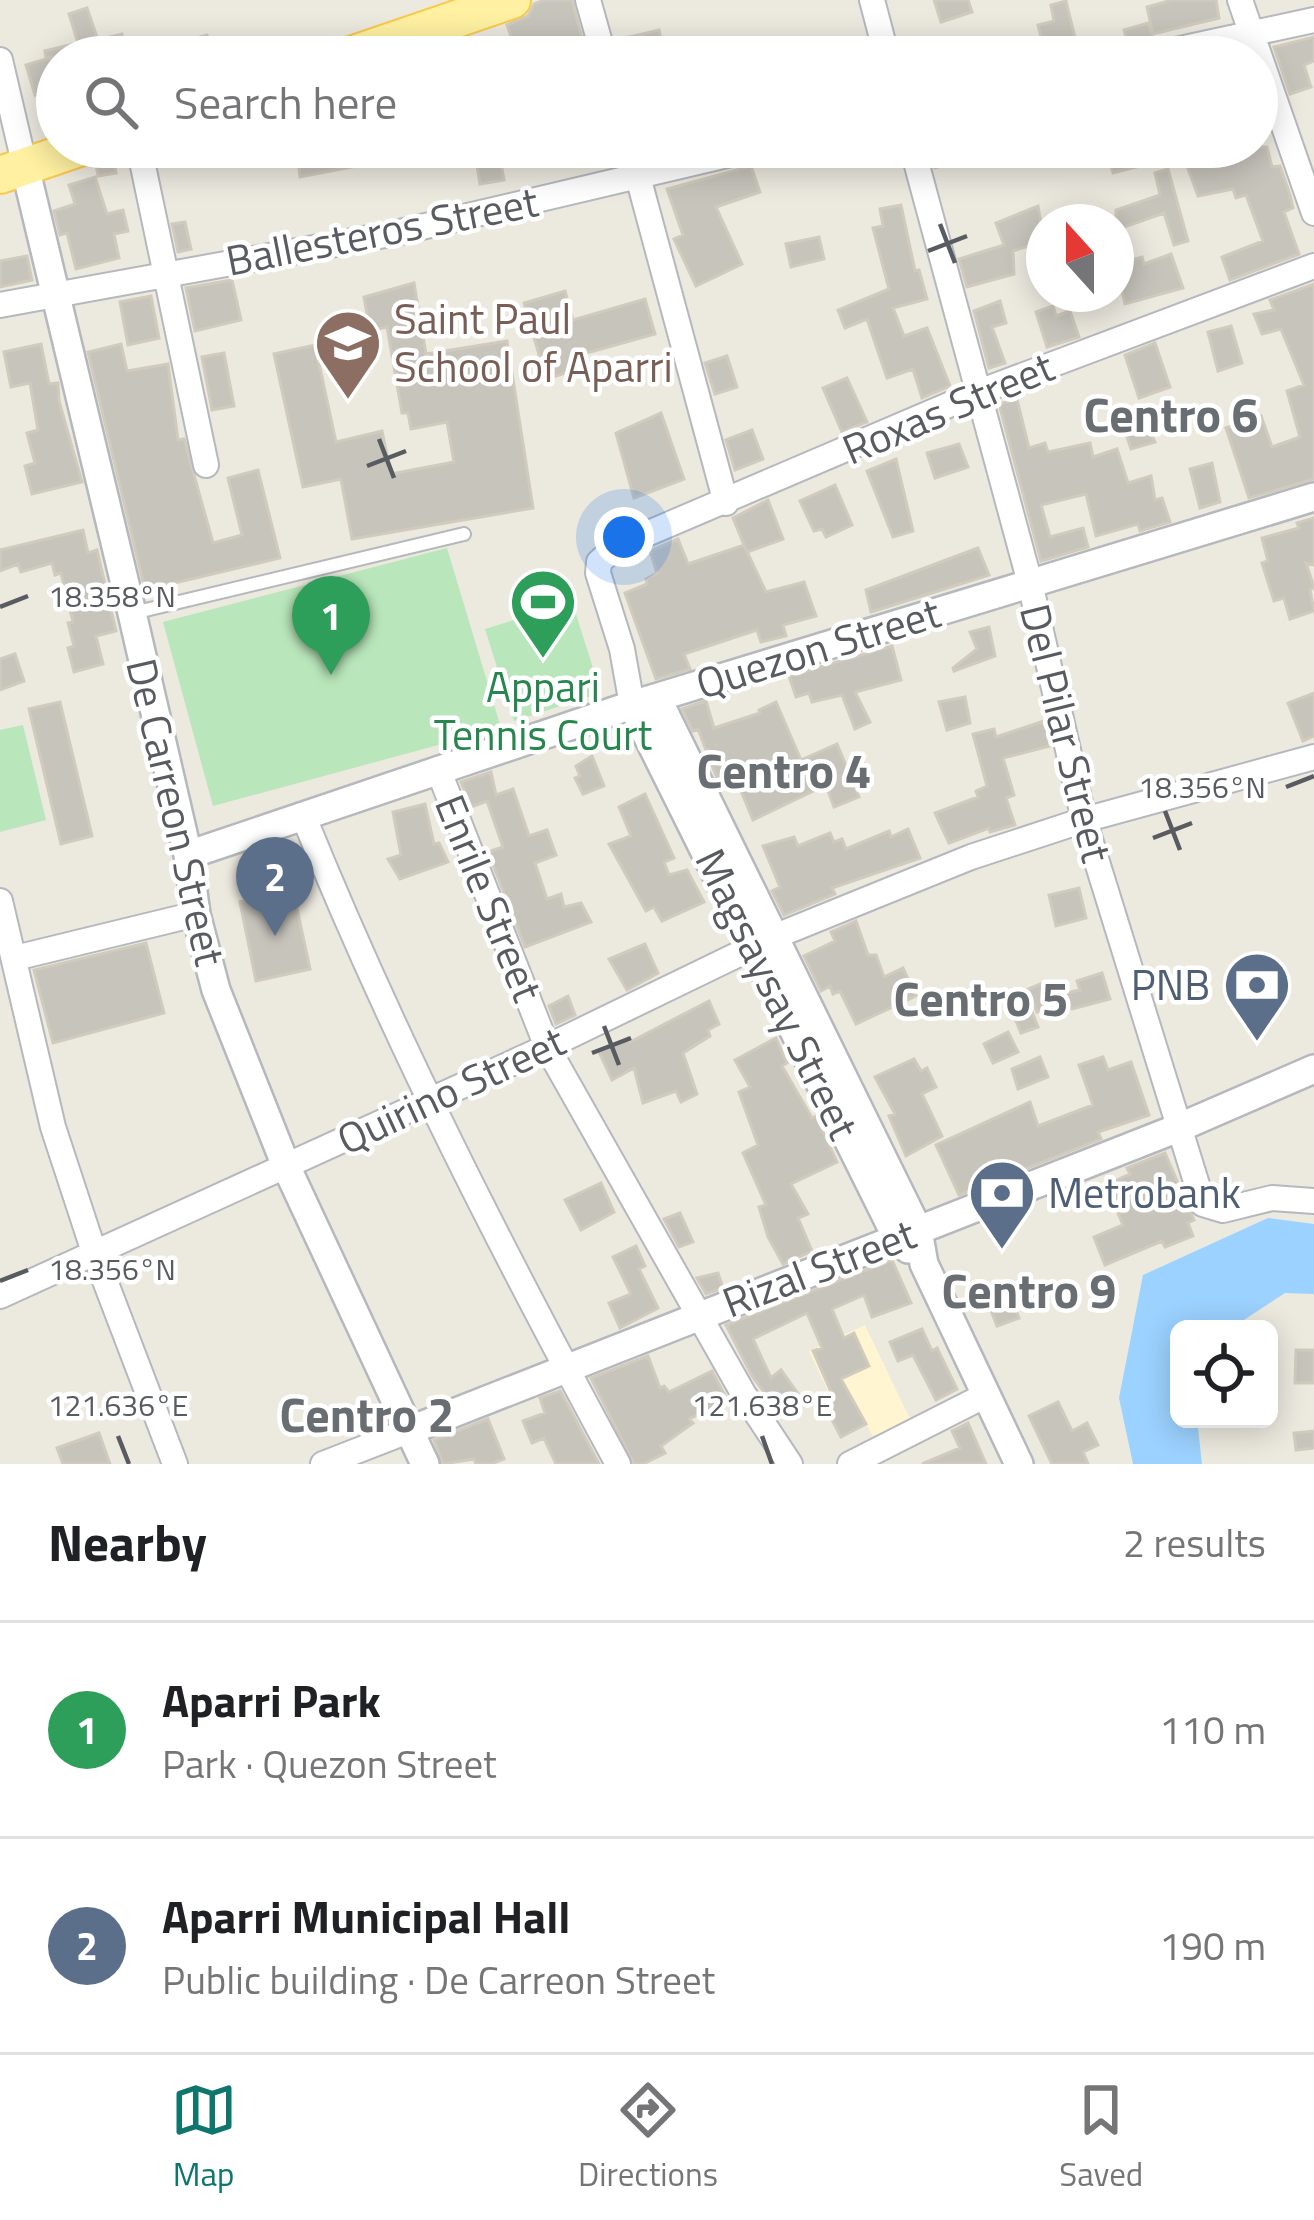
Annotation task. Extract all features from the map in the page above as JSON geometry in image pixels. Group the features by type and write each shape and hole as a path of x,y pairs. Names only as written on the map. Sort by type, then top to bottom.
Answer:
{"main road":[{"path":"407,36 512,0"}],"street":[{"path":"588,0 598,36"},
{"path":"872,0 881,36"},
{"path":"1240,0 1252,34"},
{"path":"1243,36 1314,20"},
{"name":"De Carreon Street","path":"0,60 13,171 56,295 216,990 286,1166 425,1464"},
{"path":"1278,109 1314,213"},
{"path":"143,168 206,465"},
{"path":"636,168 726,503"},
{"name":"Ballesteros Street","path":"0,305 396,233 672,168"},
{"name":"Del Pilar Street","path":"918,168 1030,584 1084,820 1203,1204 1223,1210 1272,1198 1314,1201"},
{"name":"Roxas Street","path":"598,573 598,562 616,547 979,392 1314,266"},
{"name":"Quezon Street","path":"188,855 644,701 1314,496"},
{"name":"Magsaysay Street","path":"598,573 644,701 1019,1464"},
{"name":"Quirino Street","path":"0,1296 548,1047 765,941 971,857 1084,820 1314,757"},
{"name":"Enrile Street","path":"438,769 548,1047 699,1315 790,1464"},
{"path":"303,815 361,958 428,1100 618,1464"},
{"path":"0,901 53,1127 94,1252 175,1464"},
{"path":"15,958 196,914"},
{"name":"Rizal Street","path":"322,1464 1178,1128 1314,1069"},
{"path":"850,1464 986,1395"}],"lane":[{"path":"132,613 464,534"}],"shaded area":[{"path":"865,1325 910,1419 873,1437 853,1397 835,1406 809,1351"}],"green space":[{"path":"447,548 501,728 213,806 163,622"},
{"name":"Appari Tennis Court","path":"572,602 601,693 514,721 485,629"},
{"path":"23,725 46,820 0,832 0,730"}],"water":[{"path":"1268,1218 1314,1224 1314,1294 1285,1293 1244,1320 1170,1320 1170,1428 1198,1428 1202,1464 1133,1464 1119,1398 1143,1275"}],"building":[{"path":"572,0 581,36 511,36 507,25 528,16 534,4"},
{"path":"934,0 968,0 972,12 941,22"},
{"path":"1172,0 1216,0 1219,18 1153,34 1147,7"},
{"path":"1066,1 1075,36 1041,36 1038,25 1054,21 1051,5"},
{"path":"87,8 97,36 76,36 69,14"},
{"path":"1148,23 1153,36 1126,36 1124,30"},
{"path":"1314,37 1314,61 1304,65 1311,87 1290,94 1278,46"},
{"path":"36,62 36,95 35,95 26,65"},
{"path":"1280,166 1293,208 1284,212 1299,254 1230,280 1222,257 1263,241 1246,195 1236,198 1233,189 1198,196 1188,168"},
{"path":"97,168 115,168 116,173 98,176"},
{"path":"299,168 346,168 300,177"},
{"path":"477,168 502,168 504,180 480,184"},
{"path":"752,168 760,192 716,207 742,264 696,286 674,239 683,235 667,189"},
{"path":"1168,169 1188,241 1174,245 1164,213 1134,224 1134,204 1160,195 1155,173"},
{"path":"95,177 107,214 123,210 128,231 114,234 119,258 76,269 67,233 60,235 54,211 75,204 69,185"},
{"path":"901,205 915,271 919,270 927,299 893,308 904,336 927,328 950,386 922,398 913,369 887,378 867,319 845,328 838,310 889,289 873,228 883,226 880,209"},
{"path":"1026,211 1026,247 1013,251 1014,274 967,287 959,259 1004,245 996,223"},
{"path":"185,222 191,249 178,252 172,224"},
{"path":"819,237 824,259 791,267 786,244"},
{"path":"1171,254 1183,288 1134,302 1134,259 1142,257 1144,264"},
{"path":"27,256 32,280 0,287 0,261"},
{"path":"232,280 241,320 195,331 186,288"},
{"path":"414,283 426,354 507,341 533,508 352,539 341,479 303,487 274,354 315,345 336,442 382,431 391,474 454,462 447,422 411,429 408,413 402,413 387,327 370,331 364,297"},
{"path":"1314,284 1314,479 1249,498 1226,428 1261,416 1272,447 1300,437 1287,391 1304,385 1281,329 1262,334 1254,314 1274,310 1270,300"},
{"path":"565,291 573,320 645,299 655,334 583,354 586,367 546,379 524,303"},
{"path":"151,296 159,338 128,345 120,302"},
{"path":"1000,301 1006,323 992,327 1005,363 989,368 974,311"},
{"path":"1036,312 1055,312 1056,316 1070,312 1079,337 1047,347"},
{"path":"1231,326 1242,363 1218,371 1208,332"},
{"path":"1155,343 1170,387 1139,398 1125,355"},
{"path":"41,344 49,384 58,383 82,482 32,494 25,466 35,463 27,433 38,430 30,383 11,387 4,352"},
{"path":"121,344 127,371 168,364 178,440 184,439 213,543 242,535 228,478 258,470 280,558 145,590 88,352"},
{"path":"224,353 234,406 212,410 202,357"},
{"path":"727,356 737,387 715,394 705,363"},
{"path":"847,378 867,422 842,432 823,388"},
{"path":"1017,399 1029,448 1045,443 1048,452 1090,443 1093,457 1117,449 1128,483 1151,476 1155,500 1162,498 1170,522 1140,531 1138,524 1096,536 1086,494 1041,505 1050,537 1083,528 1088,547 1041,561 999,404"},
{"path":"661,413 684,479 634,498 616,433"},
{"path":"1147,425 1155,442 1131,449 1126,434"},
{"path":"752,430 763,459 735,470 726,440"},
{"path":"959,444 968,467 935,478 927,453"},
{"path":"896,459 913,531 893,537 867,471"},
{"path":"1212,463 1220,502 1200,508 1190,469"},
{"path":"835,485 852,525 826,537 822,529 814,531 800,501"},
{"path":"768,500 783,539 747,552 733,518"},
{"path":"1314,518 1314,565 1306,563 1314,587 1310,590 1314,611 1290,619 1284,598 1274,601 1262,563 1268,561 1262,538 1299,528 1297,523"},
{"path":"83,530 88,553 97,550 116,631 96,636 103,664 74,672 68,648 74,646 68,623 73,622 61,573 55,575 52,563 21,572 18,564 0,571 0,550"},
{"path":"678,539 688,564 744,545 766,592 804,582 816,616 783,625 786,636 761,642 757,630 684,654 690,669 656,679 625,593 647,584 646,579 657,573 650,551"},
{"path":"978,548 989,575 871,612 866,590"},
{"path":"989,627 995,656 954,671 977,649 970,632"},
{"path":"892,646 901,680 855,692 870,722 855,729 842,695 812,702 809,693 796,697 789,676"},
{"path":"15,654 24,681 0,690 0,659"},
{"path":"1314,693 1314,736 1303,741 1288,703"},
{"path":"965,697 970,723 947,730 939,702"},
{"path":"706,701 714,728 760,713 776,702 801,760 837,744 859,797 834,807 826,785 753,820 734,774 718,781 698,729 693,731 682,709"},
{"path":"60,702 92,836 61,844 29,709"},
{"path":"1044,721 1050,746 1003,758 1014,795 1006,798 1015,825 990,832 989,828 949,843 935,813 978,797 976,791 987,786 973,734 994,729 996,737"},
{"path":"592,756 604,786 583,794 575,778 580,776 576,766"},
{"path":"491,772 496,795 513,789 529,836 547,830 556,855 535,863 547,899 561,894 564,907 581,903 591,922 525,947 488,852 503,847 487,801 471,807 461,782"},
{"path":"645,794 674,858 664,862 669,875 687,870 704,902 662,921 654,907 646,911 609,844 631,836 619,807"},
{"path":"425,804 434,844 439,843 448,862 400,879 388,859 401,855 393,812"},
{"path":"908,829 920,858 832,888 835,894 784,915 772,891 780,887 763,846 794,837 798,846 830,833 834,842 842,839 846,849 889,831 891,837"},
{"path":"1079,888 1086,918 1056,926 1049,895"},
{"path":"293,890 310,969 256,981 240,902"},
{"path":"856,921 868,955 876,955 884,977 903,968 916,996 856,1024 840,991 833,994 830,986 821,991 804,956 835,941 831,932"},
{"path":"146,943 164,1013 53,1043 34,970"},
{"path":"645,944 658,973 627,990 609,959"},
{"path":"1102,973 1110,999 1072,1009 1065,993 1080,990 1077,981"},
{"path":"1043,983 1051,1007 1037,1012 1028,989"},
{"path":"568,996 575,1015 556,1024 549,1006"},
{"path":"709,1001 719,1024 708,1030 710,1036 683,1053 697,1094 681,1102 676,1091 643,1103 634,1068 612,1080 599,1052 628,1038 630,1042"},
{"path":"1029,1004 1038,1027 1021,1033 1012,1011"},
{"path":"1008,1032 1018,1052 993,1063 984,1044"},
{"path":"776,1038 787,1063 782,1066 812,1118 816,1116 837,1162 791,1184 808,1214 798,1218 812,1251 783,1264 768,1237 759,1207 766,1205 743,1153 758,1145 739,1092 750,1087 735,1060"},
{"path":"1040,1057 1048,1077 1018,1089 1012,1069"},
{"path":"1103,1057 1108,1070 1131,1062 1149,1115 1098,1132 1101,1139 959,1195 936,1145 1030,1102 1038,1126 1093,1105 1079,1065"},
{"path":"914,1059 921,1071 927,1068 936,1087 922,1094 942,1136 906,1156 889,1116 895,1114 875,1077"},
{"path":"1165,1153 1194,1220 1188,1223 1193,1236 1165,1247 1162,1241 1105,1265 1094,1237 1123,1225 1110,1183 1130,1174 1127,1168"},
{"path":"601,1183 614,1212 581,1230 565,1200"},
{"path":"680,1213 693,1242 679,1247 664,1219"},
{"path":"636,1246 645,1266 639,1269 658,1308 620,1328 609,1303 631,1294 613,1257"},
{"path":"892,1260 911,1303 872,1317 864,1295 832,1309 844,1338 854,1333 869,1366 841,1379 866,1424 841,1437 820,1397 831,1392 813,1351 822,1348 807,1313 753,1339 771,1378 781,1370 799,1395 779,1412 752,1376 726,1325"},
{"path":"718,1273 723,1288 706,1294 697,1278"},
{"path":"1012,1300 1019,1318 997,1326 990,1308"},
{"path":"922,1329 957,1389 936,1400 913,1355 898,1361 890,1342"},
{"path":"1296,1350 1314,1350 1314,1383 1295,1383"},
{"path":"648,1356 660,1388 669,1392 712,1371 728,1401 689,1419 693,1423 661,1446 665,1453 634,1464 591,1378"},
{"path":"560,1391 599,1464 556,1464 544,1438 532,1443 523,1421 545,1413 540,1398"},
{"path":"1058,1402 1072,1431 1087,1423 1098,1445 1083,1452 1088,1464 1052,1464 1029,1416"},
{"path":"488,1419 504,1459 491,1464 476,1464 474,1459 443,1464 434,1440"},
{"path":"968,1423 986,1464 922,1464 960,1448 952,1431"},
{"path":"1314,1431 1314,1448 1296,1450 1294,1433"},
{"path":"99,1433 110,1464 63,1464 57,1448"}],"place":[{"name":"Saint Paul School of Aparri","path":"348,402"},
{"name":"Appari Tennis Court","path":"543,661"},
{"name":"Aparri Park","path":"331,675"},
{"name":"Aparri Municipal Hall","path":"275,936"},
{"name":"PNB","path":"1257,1044"},
{"name":"Metrobank","path":"1002,1252"}],"district":[{"name":"Centro 6","path":"1171,415"},
{"name":"Centro 4","path":"784,771"},
{"name":"Centro 5","path":"981,999"},
{"name":"Centro 9","path":"1029,1291"},
{"name":"Centro 2","path":"367,1415"}]}
